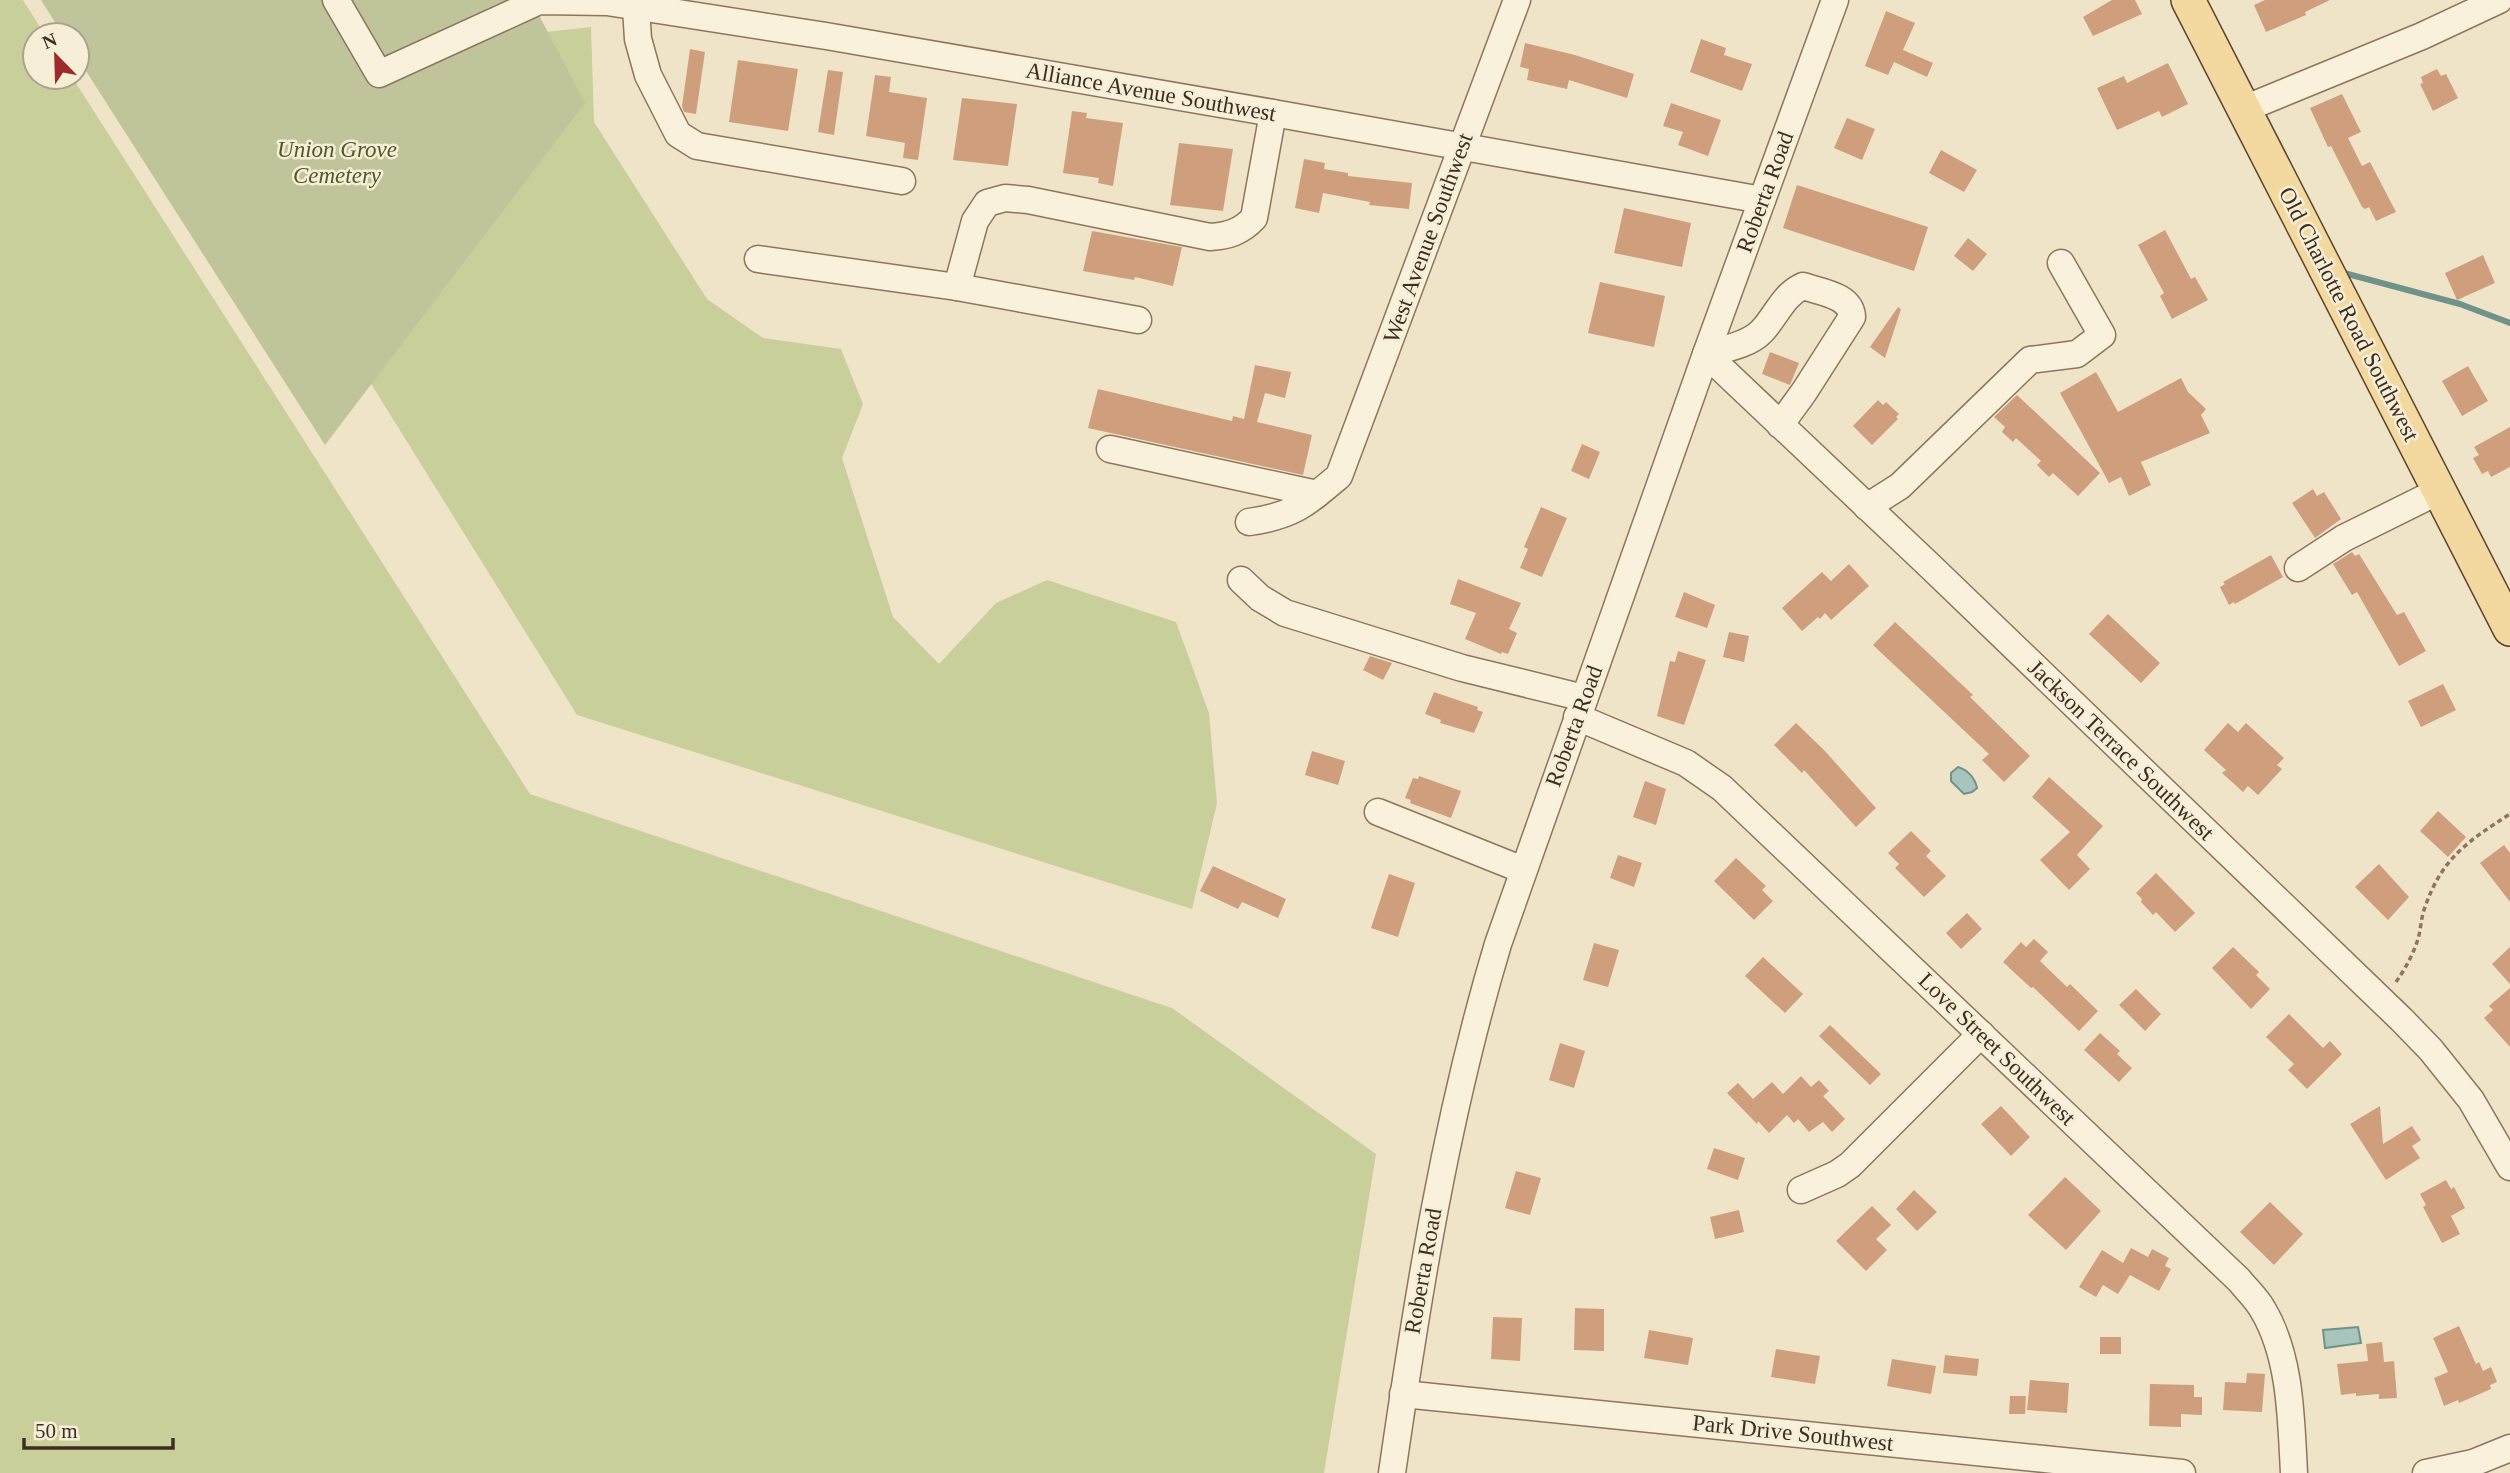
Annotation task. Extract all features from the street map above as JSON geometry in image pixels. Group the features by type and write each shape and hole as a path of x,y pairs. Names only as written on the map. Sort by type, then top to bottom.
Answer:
{"main road":[{"name":"Old Charlotte Road Southwest","path":"2188,0 2510,628"}],"street":[{"path":"336,0 379,74 539,1"},
{"name":"West Avenue Southwest","path":"1317,495 1339,476 1517,0"},
{"name":"Roberta Road","path":"1392,1473 1427,1246 1451,1119 1482,998 1523,870 1580,708 1835,0"},
{"path":"2244,109 2422,36 2499,0"},
{"name":"Alliance Avenue Southwest","path":"539,1 607,2 825,36 1762,200"},
{"path":"636,8 638,39 648,75 678,134 697,145 902,181"},
{"path":"957,287 975,221 987,203 1005,198 1028,200 1210,237 1243,229 1254,218 1273,113"},
{"path":"758,259 957,287 1138,320"},
{"path":"1867,506 1900,486 2030,360 2077,354 2102,335 2061,263"},
{"path":"1706,354 1747,341 1762,332 1791,291 1802,286 1845,301 1852,309 1852,317 1780,425"},
{"name":"Jackson Terrace Southwest","path":"1706,354 2431,1050 2472,1100 2510,1167"},
{"path":"1110,449 1317,495"},
{"path":"2298,568 2344,538 2440,491"},
{"path":"1249,522 1269,519 1302,508 1317,495"},
{"name":"Love Street Southwest","path":"1241,580 1261,598 1285,613 1580,708 1686,763 1722,788 2239,1280 2262,1308 2277,1338 2283,1358 2294,1473"},
{"path":"1378,812 1523,870"},
{"path":"1801,1190 1837,1174 1850,1165 1981,1034"},
{"name":"Park Drive Southwest","path":"1403,1394 2182,1473"},
{"path":"2426,1473 2473,1463 2510,1448"}],"path":[{"path":"2380,999 2395,984 2407,966 2436,880 2456,852 2510,814"}],"green space":[{"path":"0,0 23,0 36,21 21,21 21,91 81,91 530,794 1172,1008 1376,1154 1324,1473 0,1473"},
{"name":"Union Grove Cemetery","path":"41,0 531,0 585,103 325,445 91,79 91,21 54,21"},
{"path":"591,27 594,122 707,299 763,338 841,349 863,404 842,458 893,617 939,664 996,603 1047,580 1176,622 1209,713 1217,803 1192,909 577,715 317,297 519,35"}],"water":[{"path":"1958,767 1968,772 1975,781 1977,788 1972,792 1964,794 1951,781 1951,773"},
{"path":"2358,1327 2361,1343 2325,1348 2323,1330"}],"building":[{"path":"2112,0 2135,0 2142,14 2093,36 2083,17"},
{"path":"2265,0 2330,0 2305,12 2306,15 2266,32 2254,5"},
{"path":"1886,11 1915,23 1903,50 1933,63 1927,77 1894,62 1888,75 1865,66"},
{"path":"1701,39 1726,48 1724,55 1752,64 1742,91 1690,72"},
{"path":"1525,43 1575,55 1634,74 1627,98 1569,80 1567,89 1527,80 1529,69 1520,67"},
{"path":"690,49 705,52 696,114 684,112 682,106"},
{"path":"738,60 798,69 788,131 729,122"},
{"path":"2168,63 2188,104 2162,117 2159,111 2117,130 2097,88 2124,76 2127,83"},
{"path":"2437,69 2441,76 2446,74 2458,98 2433,111 2420,84 2423,83 2421,77"},
{"path":"828,70 843,72 834,135 818,132"},
{"path":"875,75 891,77 889,92 927,98 918,160 903,158 905,143 866,136"},
{"path":"2342,94 2361,132 2348,138 2362,166 2370,162 2396,212 2376,221 2369,207 2362,207 2331,146 2328,147 2310,108"},
{"path":"962,98 1017,104 1008,166 953,160"},
{"path":"1671,103 1721,120 1708,156 1678,145 1683,132 1663,126"},
{"path":"1072,111 1087,113 1086,118 1123,123 1113,186 1098,183 1099,178 1063,173"},
{"path":"1847,118 1875,129 1862,160 1834,148"},
{"path":"1179,143 1233,149 1223,211 1170,205"},
{"path":"1941,150 1977,170 1964,192 1929,173"},
{"path":"1304,159 1325,163 1324,169 1348,173 1348,176 1412,183 1409,209 1369,205 1370,202 1323,193 1319,213 1295,208"},
{"path":"1797,185 1928,227 1914,271 1783,228"},
{"path":"1624,208 1691,223 1682,267 1614,253"},
{"path":"2165,230 2191,279 2195,277 2208,300 2172,319 2160,296 2164,293 2138,245"},
{"path":"1092,231 1182,247 1173,286 1135,277 1134,280 1083,271"},
{"path":"1968,238 1987,254 1973,271 1954,256"},
{"path":"2483,255 2495,283 2457,300 2445,273"},
{"path":"1600,282 1665,296 1654,347 1588,333"},
{"path":"1898,307 1901,309 1885,358 1870,347"},
{"path":"1770,352 1799,363 1790,385 1762,374"},
{"path":"1255,365 1291,372 1285,398 1265,393 1257,422 1312,435 1303,475 1088,428 1098,389 1232,421 1233,416 1244,419"},
{"path":"2468,366 2488,401 2462,416 2442,381"},
{"path":"2096,372 2118,412 2181,378 2188,392 2206,409 2201,415 2210,433 2141,462 2151,485 2129,496 2121,477 2109,483 2060,393"},
{"path":"2017,395 2100,473 2078,496 2053,473 2049,477 2037,465 2041,461 2016,438 2013,442 2002,432 2005,427 1994,417"},
{"path":"1878,400 1883,405 1886,402 1899,414 1896,417 1898,419 1872,445 1853,426"},
{"path":"2510,427 2510,467 2491,477 2488,471 2482,474 2473,458 2479,455 2474,447"},
{"path":"1582,444 1600,452 1589,479 1571,471"},
{"path":"2313,489 2317,496 2324,492 2341,519 2315,538 2292,503"},
{"path":"1541,507 1567,518 1542,577 1520,568 1528,549 1524,547"},
{"path":"2352,552 2355,556 2359,554 2397,615 2404,612 2426,651 2399,666 2357,592 2352,595 2333,564"},
{"path":"2271,555 2283,577 2229,605 2220,587 2225,584 2223,582"},
{"path":"1849,564 1869,586 1831,620 1825,613 1802,631 1782,608 1822,572 1831,581"},
{"path":"1458,579 1521,603 1509,629 1517,633 1508,654 1501,654 1465,639 1476,613 1450,604"},
{"path":"1684,592 1715,605 1707,628 1675,617"},
{"path":"2108,614 2160,663 2141,683 2089,634"},
{"path":"1895,622 1973,695 1970,697 2030,756 2004,782 1982,760 1989,754 1873,645"},
{"path":"1729,632 1749,636 1744,662 1723,657"},
{"path":"1678,651 1706,660 1684,725 1657,716 1670,661 1675,662"},
{"path":"1370,656 1392,663 1383,680 1363,670"},
{"path":"2443,684 2456,710 2421,727 2408,701"},
{"path":"1434,692 1478,707 1477,710 1483,712 1474,733 1440,723 1441,720 1425,714"},
{"path":"1796,723 1876,808 1856,827 1804,770 1802,773 1774,745"},
{"path":"2228,723 2238,732 2246,723 2284,758 2277,765 2282,769 2258,795 2248,786 2243,792 2222,773 2226,770 2204,750"},
{"path":"1312,751 1345,761 1338,785 1305,775"},
{"path":"1419,776 1461,791 1451,818 1410,803 1411,800 1405,798 1413,778 1418,779"},
{"path":"2049,777 2103,826 2077,855 2090,869 2069,890 2040,860 2070,832 2032,797"},
{"path":"1645,781 1666,789 1656,825 1633,817"},
{"path":"2438,811 2466,837 2448,857 2420,831"},
{"path":"1911,831 1931,851 1926,856 1946,876 1924,897 1895,868 1899,864 1888,853"},
{"path":"2504,845 2510,853 2510,902 2480,863"},
{"path":"1618,855 1642,863 1634,887 1610,878"},
{"path":"1736,858 1766,886 1762,890 1773,901 1754,920 1714,881"},
{"path":"2379,864 2409,897 2388,920 2355,887"},
{"path":"1213,866 1286,899 1278,918 1242,902 1238,909 1200,891"},
{"path":"2156,873 2195,913 2175,932 2156,912 2153,915 2136,893"},
{"path":"1389,874 1415,883 1398,937 1371,928"},
{"path":"1967,913 1982,929 1961,949 1946,933"},
{"path":"2034,939 2048,952 2040,961 2067,987 2070,984 2098,1011 2079,1031 2003,962 2021,942 2026,947"},
{"path":"1594,943 1619,950 1608,987 1583,980"},
{"path":"2233,947 2259,972 2256,975 2270,989 2251,1009 2212,968"},
{"path":"2510,947 2510,984 2492,964"},
{"path":"1763,957 1803,994 1785,1013 1745,976"},
{"path":"2510,988 2510,1047 2484,1018 2493,1010 2489,1006"},
{"path":"2136,989 2161,1014 2145,1031 2119,1005"},
{"path":"2289,1014 2323,1048 2330,1041 2342,1054 2307,1089 2288,1070 2294,1064 2266,1037"},
{"path":"1830,1025 1881,1074 1870,1085 1819,1036"},
{"path":"2100,1033 2120,1051 2117,1054 2132,1068 2119,1082 2084,1050"},
{"path":"1560,1043 1585,1051 1574,1088 1549,1080"},
{"path":"1801,1076 1811,1087 1819,1080 1829,1091 1823,1096 1845,1119 1832,1132 1823,1122 1809,1132 1798,1119 1794,1123 1787,1115 1769,1133 1727,1093 1738,1083 1753,1099 1772,1082 1783,1094"},
{"path":"2001,1106 2030,1137 2011,1156 1981,1124"},
{"path":"2380,1106 2383,1144 2412,1126 2421,1140 2412,1146 2420,1158 2386,1180 2350,1124"},
{"path":"1714,1148 1745,1158 1738,1180 1707,1169"},
{"path":"1516,1171 1541,1178 1530,1215 1505,1208"},
{"path":"2065,1177 2101,1211 2066,1250 2028,1215"},
{"path":"2446,1180 2451,1189 2454,1187 2465,1208 2451,1216 2460,1234 2442,1243 2423,1207 2426,1205 2420,1194"},
{"path":"1914,1190 1937,1212 1917,1231 1896,1209"},
{"path":"2270,1202 2303,1234 2274,1265 2240,1232"},
{"path":"1872,1206 1891,1225 1876,1239 1887,1250 1866,1271 1836,1241"},
{"path":"1739,1210 1744,1232 1715,1239 1710,1217"},
{"path":"2131,1248 2148,1257 2152,1249 2169,1258 2165,1266 2171,1269 2159,1291 2130,1275 2118,1294 2103,1285 2096,1297 2079,1287 2102,1250 2123,1263"},
{"path":"1575,1308 1604,1309 1604,1351 1574,1350"},
{"path":"1493,1317 1522,1318 1520,1361 1491,1359"},
{"path":"2459,1326 2476,1364 2479,1362 2483,1371 2491,1367 2497,1382 2490,1385 2491,1389 2459,1403 2458,1400 2444,1406 2434,1378 2448,1372 2433,1338"},
{"path":"1649,1330 1693,1338 1688,1365 1644,1358"},
{"path":"2100,1337 2121,1337 2121,1354 2100,1354"},
{"path":"2382,1342 2384,1362 2394,1361 2397,1398 2379,1399 2379,1394 2341,1395 2337,1364 2368,1361 2366,1344"},
{"path":"1776,1349 1820,1356 1815,1384 1771,1377"},
{"path":"1945,1355 1979,1359 1977,1376 1943,1373"},
{"path":"1892,1359 1936,1366 1931,1394 1887,1386"},
{"path":"2247,1373 2265,1374 2262,1412 2223,1410 2225,1382 2246,1383"},
{"path":"2030,1380 2069,1383 2067,1413 2027,1410"},
{"path":"2150,1384 2194,1385 2194,1397 2202,1397 2202,1415 2181,1414 2181,1427 2149,1426"},
{"path":"2010,1396 2026,1396 2025,1414 2009,1414"}],"waterway":[{"path":"2343,271 2460,304 2510,323"}]}
